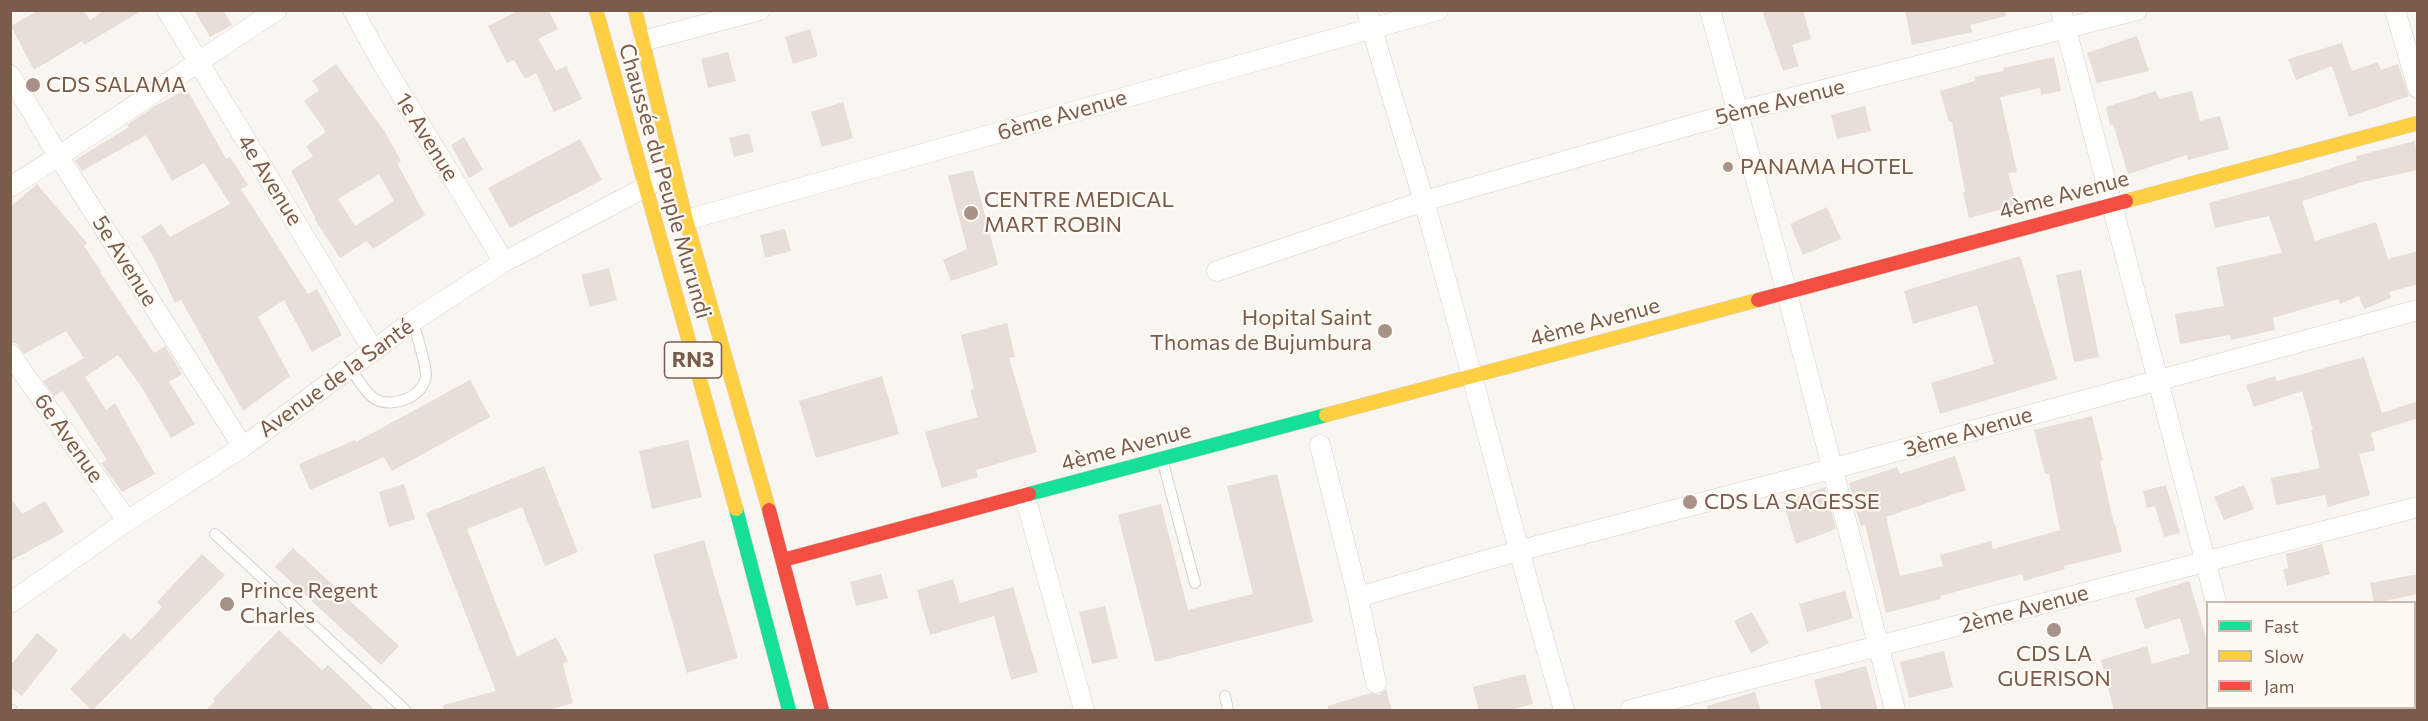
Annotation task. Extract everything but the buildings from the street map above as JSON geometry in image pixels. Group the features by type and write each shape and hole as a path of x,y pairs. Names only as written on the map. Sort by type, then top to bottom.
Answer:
{"main road":[{"name":"Chaussée du Peuple Murundi","path":"596,10 753,570 789,711"},
{"name":"Chaussée du Peuple Murundi","path":"635,10 686,220 783,560 822,711"},
{"name":"4ème Avenue","path":"783,560 2418,123"}],"street":[{"name":"4e Avenue","path":"167,10 196,62 373,350"},
{"path":"10,187 59,157 196,62 276,10"},
{"name":"1e Avenue","path":"353,10 381,61 504,262"},
{"path":"644,41 760,10"},
{"name":"6ème Avenue","path":"686,220 1370,19 1438,10"},
{"path":"1710,10 1787,293 1895,711"},
{"name":"5ème Avenue","path":"1217,271 1424,201 1737,112 2064,20 2137,10"},
{"path":"2396,10 2418,88"},
{"path":"1370,19 1424,201 1518,551 1564,711"},
{"path":"2064,20 2215,601"},
{"name":"5e Avenue","path":"10,75 59,157 243,447"},
{"name":"Avenue de la Santé","path":"10,603 127,521 243,447 413,321 504,262 645,186 675,175"},
{"name":"3ème Avenue","path":"1358,597 1518,551 1832,469 2156,379 2418,310"},
{"name":"6e Avenue","path":"10,354 127,521"},
{"path":"1320,445 1358,597 1376,683"},
{"path":"1025,496 1084,711"},
{"name":"2ème Avenue","path":"1630,711 2418,507"}],"lane":[{"path":"349,367 373,398 380,402 400,402 419,391 426,376 413,321"},
{"path":"1162,459 1195,583"},
{"path":"215,534 405,711"},
{"path":"1225,696 1228,711"}],"traffic: fast":[{"path":"1029,494 1326,415"},
{"path":"736,509 789,710"}],"traffic: slow":[{"path":"596,10 736,509"},
{"path":"635,10 686,220 769,510"},
{"path":"2126,201 2418,123"},
{"path":"1326,415 1758,300"}],"traffic: jam":[{"path":"1758,300 2126,201"},
{"path":"783,560 1029,494"},
{"path":"769,510 822,710"}],"place":[{"name":"CDS SALAMA","path":"33,85"},
{"name":"PANAMA HOTEL","path":"1728,167"},
{"name":"CENTRE MEDICAL MART ROBIN","path":"971,213"},
{"name":"Hopital Saint Thomas de Bujumbura","path":"1385,331"},
{"name":"CDS LA SAGESSE","path":"1690,502"},
{"name":"Prince Regent Charles","path":"227,604"},
{"name":"CDS LA GUERISON","path":"2054,630"}]}
